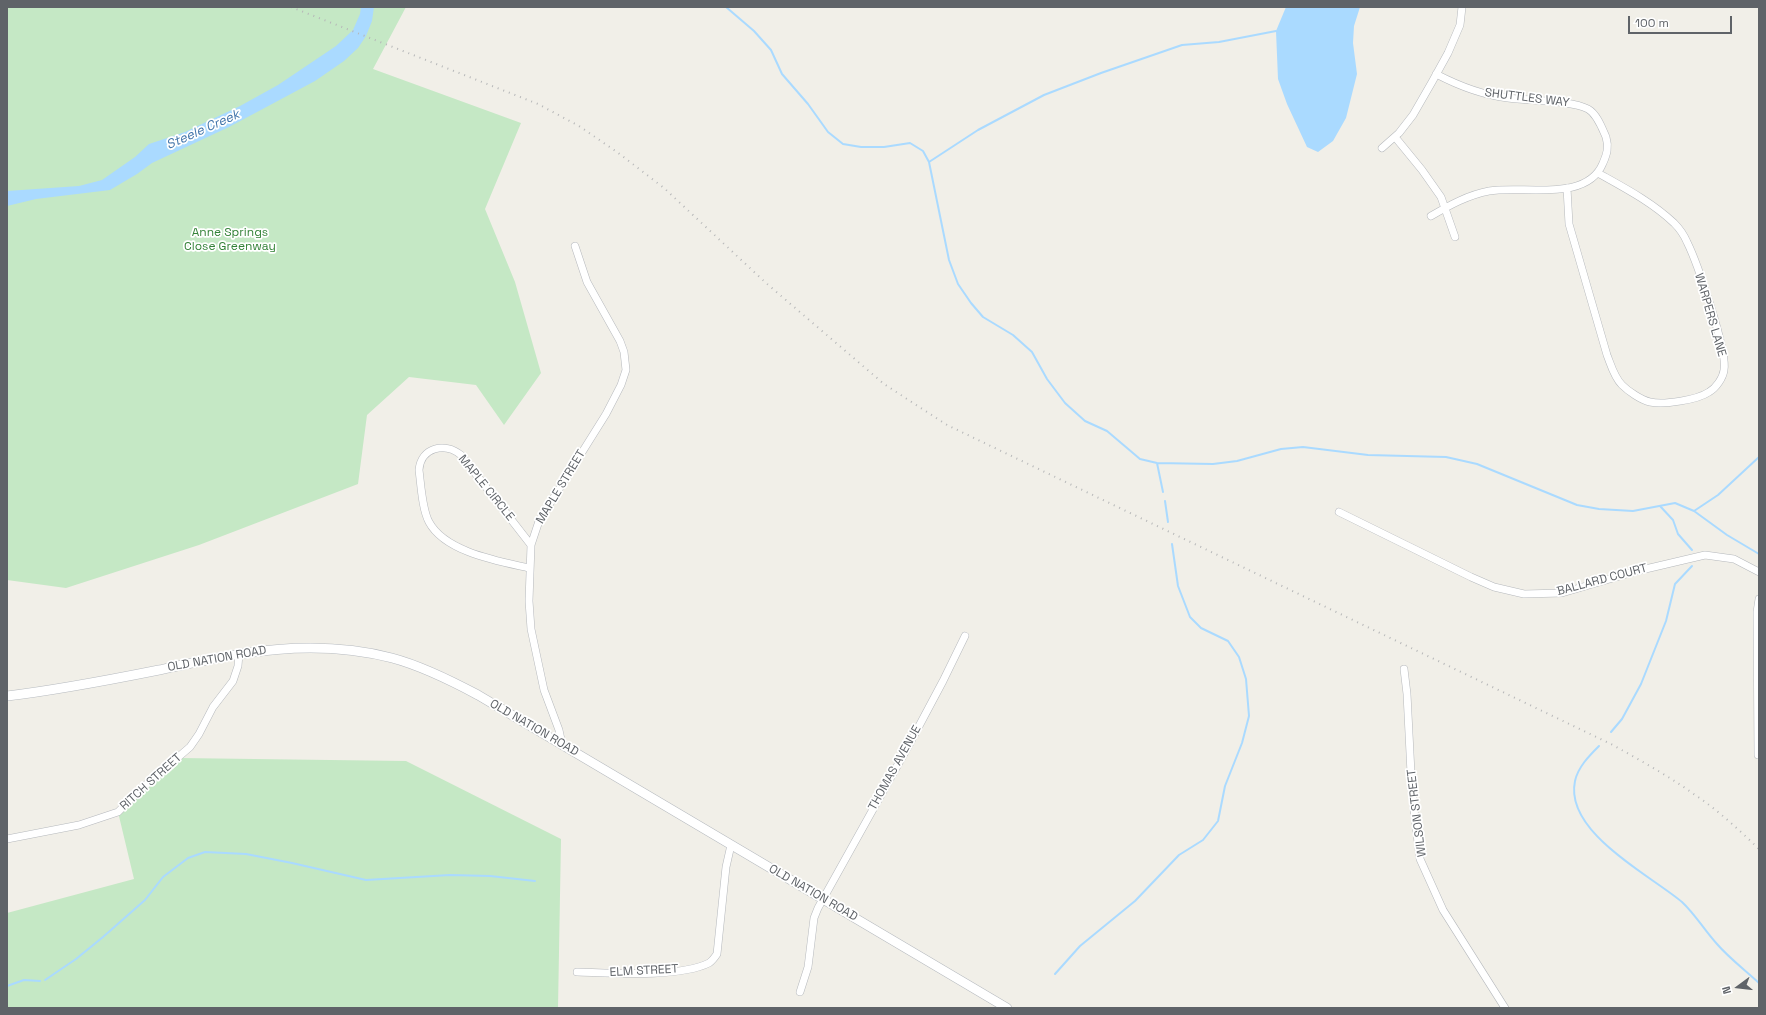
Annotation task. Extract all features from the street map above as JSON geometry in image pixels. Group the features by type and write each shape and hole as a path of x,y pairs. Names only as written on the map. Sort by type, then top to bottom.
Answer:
{"main road":[{"name":"OLD NATION ROAD","path":"7,696 125,677 239,654 295,647 324,647 371,653 414,664 441,675 562,744 1007,1008"}],"street":[{"path":"1382,148 1395,137 1413,115 1448,53 1460,25 1462,7"},
{"name":"SHUTTLES WAY","path":"1436,74 1468,89 1485,94 1522,100 1573,104 1589,110 1603,129 1608,144 1606,156 1598,173"},
{"path":"1395,137 1422,170 1441,198 1446,207 1455,237"},
{"path":"1431,216 1446,207 1471,196 1490,191 1511,189 1574,188 1598,173"},
{"name":"WARPERS LANE","path":"1567,188 1569,224 1607,355 1616,376 1622,385 1636,395 1650,402 1664,403 1695,398 1710,392 1718,383 1724,370 1724,357 1714,320 1688,243 1674,223 1657,209 1598,173"},
{"name":"MAPLE STREET","path":"562,744 559,730 544,690 531,629 529,568 531,545 542,515 606,414 621,385 626,370 624,352 620,341 587,282 574,246"},
{"name":"MAPLE CIRCLE","path":"529,568 495,560 468,551 446,540 439,534 428,518 419,470 420,464 428,451 441,447 449,448 461,455 531,545"},
{"name":"BALLARD COURT","path":"1339,512 1471,577 1494,587 1524,594 1562,593 1637,571 1705,555 1734,559 1759,572"},
{"path":"1758,755 1757,612 1759,599"},
{"name":"THOMAS AVENUE","path":"800,992 808,967 814,918 932,702 965,636"},
{"name":"RITCH STREET","path":"7,839 79,825 118,812 141,789 190,747 199,734 213,706 233,681 238,666 239,654"},
{"name":"WILSON STREET","path":"1404,669 1407,694 1412,793 1420,859 1444,910 1505,1008"},
{"name":"ELM STREET","path":"577,972 649,973 689,969 710,962 717,954 726,867 731,845"}],"green space":[{"name":"Anne Springs Close Greenway","path":"7,7 406,7 373,69 521,123 485,209 515,282 541,373 504,425 476,385 409,377 367,415 358,484 199,545 66,588 7,580"},
{"path":"179,758 406,761 561,839 558,1008 7,1008 7,913 134,879 118,812"}],"water":[{"name":"Steele Creek","path":"361,7 374,7 372,21 366,36 358,48 344,61 315,81 229,127 152,163 110,190 36,199 7,206 7,191 79,186 102,180 135,157 149,144 185,132 240,106 278,85 336,46 353,30 360,14"},
{"path":"1286,7 1360,7 1354,26 1353,43 1357,74 1346,118 1333,141 1318,152 1307,147 1287,104 1278,79 1276,31"}],"waterway":[{"path":"726,7 754,31 771,50 782,74 808,104 828,132 843,144 861,147 884,147 910,143 923,151 929,162 949,260 958,284 971,303 983,317 1013,335 1032,352 1047,379 1065,403 1085,421 1107,431 1140,459 1157,463 1213,464 1237,461 1281,449 1303,447 1368,455 1446,457 1477,464 1577,505 1599,509 1633,511 1675,503 1694,511 1727,535 1759,554"},
{"path":"929,162 978,130 1044,95 1101,73 1182,45 1219,42 1276,31"},
{"path":"1694,511 1718,495 1759,457"},
{"path":"1157,463 1163,492"},
{"path":"1165,501 1168,522"},
{"path":"1660,506 1673,520 1678,534 1692,550"},
{"path":"1055,974 1080,946 1135,901 1179,855 1203,840 1218,821 1225,786 1242,743 1249,716 1246,679 1239,657 1228,641 1201,628 1190,617 1178,586 1172,544"},
{"path":"1611,732 1622,719 1641,684 1666,621 1675,584 1692,566"},
{"path":"1599,746 1581,766 1576,776 1575,800 1583,818 1596,835 1612,850 1682,902 1722,949 1759,983"},
{"path":"45,980 76,959 103,937 145,900 163,877 188,858 205,852 246,854 366,880 450,875 490,876 535,881"},
{"path":"7,986 24,980 40,981"}],"railway":[{"path":"291,7 538,104 579,126 617,152 664,188 766,283 884,384 947,425 1613,745 1665,775 1704,801 1728,820 1759,849"}]}
